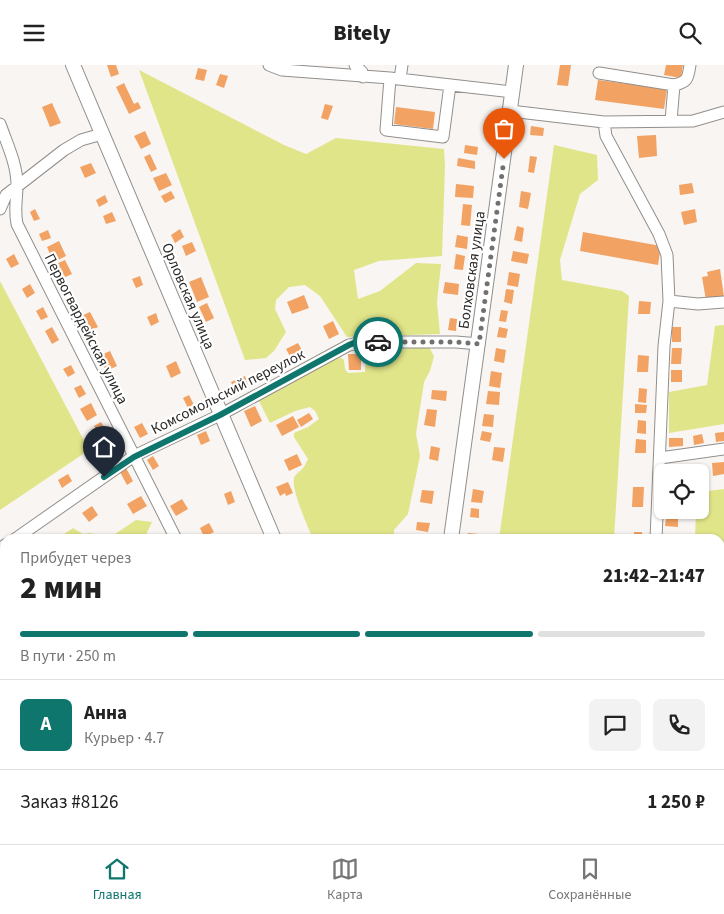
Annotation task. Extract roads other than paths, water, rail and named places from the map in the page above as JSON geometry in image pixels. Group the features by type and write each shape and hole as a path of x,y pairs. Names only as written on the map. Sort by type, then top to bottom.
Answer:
{"main road":[{"name":"Орловская улица","path":"73,65 272,534"},
{"name":"Болховская улица","path":"452,534 516,65"}],"street":[{"path":"269,65 282,70 293,68 512,92"},
{"path":"356,65 364,77"},
{"path":"402,65 395,79 386,130 443,137 450,85"},
{"path":"599,73 674,85 686,80 690,65"},
{"path":"671,121 674,85"},
{"path":"510,111 604,122 693,121 724,112"},
{"path":"604,122 606,136 659,233 667,255 668,301 664,346 656,534"},
{"name":"Первогвардейская улица","path":"0,124 16,168 17,186 14,212 17,225 173,534"},
{"path":"0,209 3,195 64,150 81,140 102,134"},
{"path":"668,301 698,304 724,301"},
{"name":"Комсомольский переулок","path":"21,534 134,457 220,415 356,342 456,342 479,344"},
{"path":"660,458 724,449"}]}
